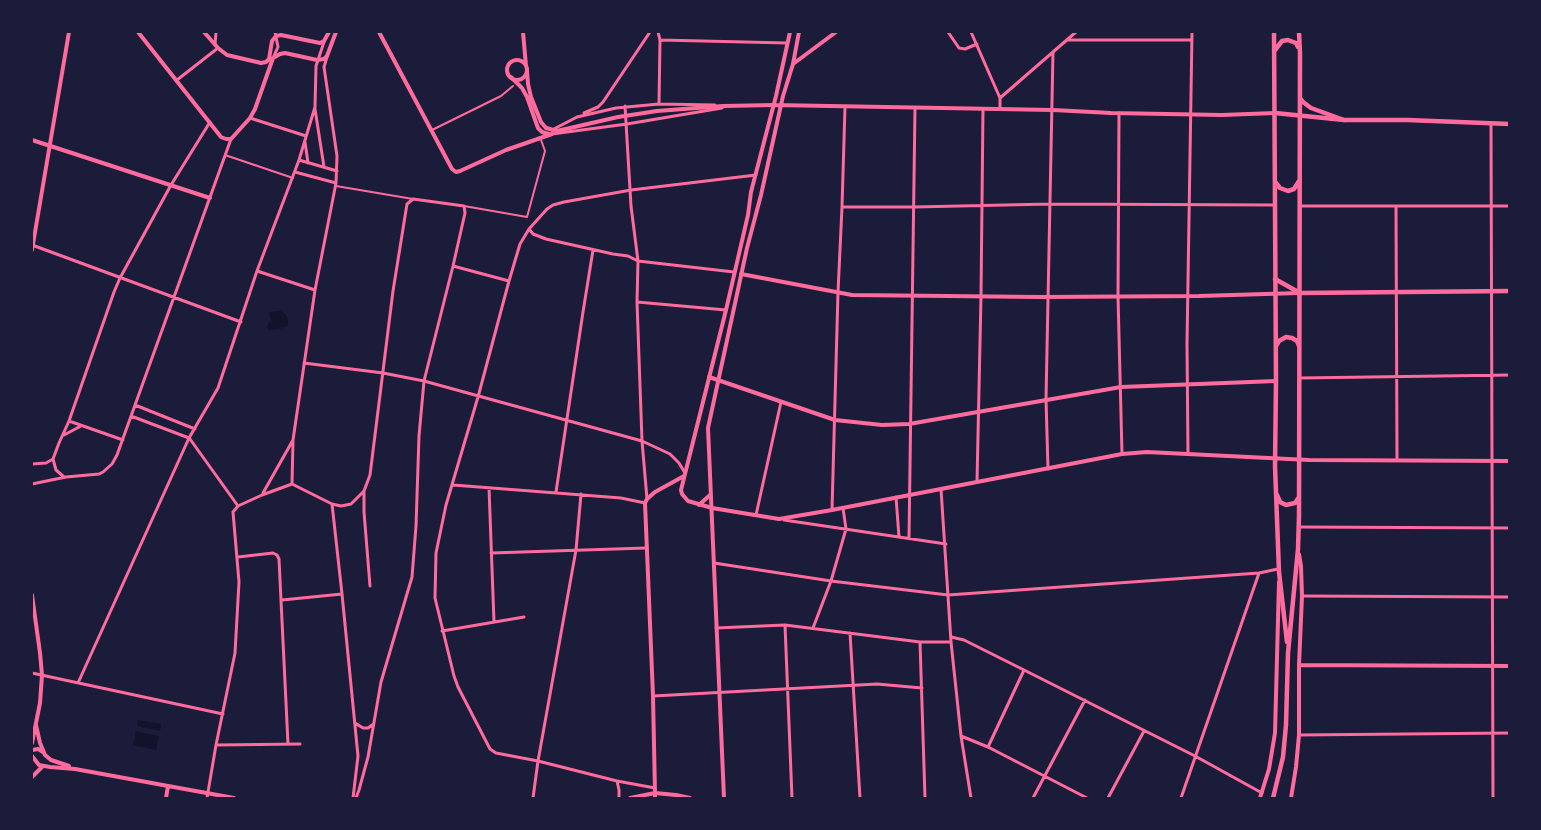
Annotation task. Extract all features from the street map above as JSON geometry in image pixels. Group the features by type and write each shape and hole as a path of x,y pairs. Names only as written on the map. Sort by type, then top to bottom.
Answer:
{"main road":[{"path":"1274,32 1275,458 1279,570 1288,653"},
{"path":"1273,798 1283,757 1287,716 1288,653 1299,527 1299,32"},
{"path":"1274,53 1279,44 1288,40 1296,43 1300,53"},
{"path":"1300,98 1311,108 1344,120"},
{"path":"1275,113 1344,120 1509,124"},
{"path":"1274,177 1277,186 1288,190 1296,186 1300,176"},
{"path":"1275,279 1300,293 1509,291"},
{"path":"1275,348 1278,341 1286,337 1297,341 1300,348"},
{"path":"1276,493 1280,502 1286,505 1295,503 1300,496"}],"street":[{"path":"32,250 69,32"},
{"path":"138,32 220,137 231,139"},
{"path":"204,32 227,55 259,63 267,67 268,74"},
{"path":"216,32 217,46"},
{"path":"324,167 315,107 316,66 329,32"},
{"path":"292,484 293,440 304,363 315,290 336,185 337,156 324,67 336,32"},
{"path":"379,32 452,170 458,172 551,132 598,106 650,32"},
{"path":"523,32 531,97 536,112 551,132 627,124 734,105"},
{"path":"658,32 660,40 659,104"},
{"path":"790,32 726,310 684,475 682,494 688,501 712,508 946,544"},
{"path":"724,798 708,428 741,274 799,32"},
{"path":"793,64 836,32"},
{"path":"948,32 959,48 965,49 977,44"},
{"path":"971,32 1000,98 1000,109"},
{"path":"1000,98 1076,32"},
{"path":"1188,454 1187,344 1192,32"},
{"path":"259,63 266,62 268,59 275,34"},
{"path":"275,34 320,43 325,40"},
{"path":"32,484 66,477 99,474 112,464 123,440 231,139 255,110 278,47 275,34"},
{"path":"660,40 787,43 789,41 797,44"},
{"path":"1066,40 1192,40"},
{"path":"177,80 217,46"},
{"path":"1048,469 1046,399 1053,52"},
{"path":"273,58 285,53 317,60 327,56"},
{"path":"527,69 519,60 511,62 507,70 522,88 538,128 542,132 562,131 618,117 657,111 734,105 1119,113 1275,113"},
{"path":"511,77 520,79 527,69"},
{"path":"432,130 501,96 513,86"},
{"path":"577,117 625,106 659,104 723,106"},
{"path":"625,106 631,206 638,261 637,302 655,793"},
{"path":"78,683 189,438 218,388 257,272 293,178 315,107"},
{"path":"832,510 845,107"},
{"path":"909,538 915,108"},
{"path":"977,482 983,109"},
{"path":"1119,113 1118,296 1122,454"},
{"path":"250,118 305,138"},
{"path":"66,477 61,476 56,470 53,459 69,422 120,278 171,185 210,123"},
{"path":"1491,123 1493,798"},
{"path":"295,172 336,185 527,217 545,151 540,137"},
{"path":"305,138 308,163"},
{"path":"32,141 210,198"},
{"path":"225,156 293,178"},
{"path":"299,160 337,171"},
{"path":"690,798 655,793 538,761 496,753 490,749 458,687 442,631 435,598 436,553 446,505 509,281 520,244 529,229 553,205 631,190 761,174 765,176"},
{"path":"752,192 756,196 761,195"},
{"path":"370,586 364,491 370,475 393,291 406,209 408,201 412,199"},
{"path":"842,207 1050,204 1274,206"},
{"path":"354,798 359,790 368,757 381,682 412,577 424,381 453,266 464,216 464,206"},
{"path":"1300,206 1509,206"},
{"path":"1396,206 1397,460"},
{"path":"529,229 533,234 546,239 628,256 638,261 734,272"},
{"path":"33,245 241,322"},
{"path":"556,492 593,250"},
{"path":"453,266 509,281"},
{"path":"257,272 315,290"},
{"path":"741,274 852,295 1049,297 1300,293"},
{"path":"637,302 726,310"},
{"path":"304,363 383,373 424,381 642,441 661,449 675,459 684,475"},
{"path":"1300,378 1509,375"},
{"path":"709,377 835,420 882,425 909,424 1121,387 1276,381"},
{"path":"756,515 781,402"},
{"path":"135,405 195,429"},
{"path":"131,416 189,438 238,506"},
{"path":"69,422 123,440"},
{"path":"62,436 81,426"},
{"path":"262,495 293,440"},
{"path":"779,519 1122,454 1147,452 1300,459 1509,461"},
{"path":"32,464 46,463 53,459"},
{"path":"646,501 655,492 684,475"},
{"path":"208,796 235,653 238,582 233,512 238,506 292,484 332,504 344,506 351,504 364,491"},
{"path":"453,485 646,501"},
{"path":"489,488 494,622"},
{"path":"941,489 951,642 970,798"},
{"path":"533,798 576,550 581,494"},
{"path":"698,505 710,495"},
{"path":"896,497 899,537"},
{"path":"332,504 358,756 354,798"},
{"path":"813,628 831,581 846,529 843,508"},
{"path":"1299,527 1509,528"},
{"path":"491,553 646,548"},
{"path":"1291,798 1299,735 1302,566 1298,549"},
{"path":"237,558 273,553 279,559 288,744"},
{"path":"714,563 831,581 948,595 1279,570 1275,733 1269,769 1261,796 1195,756 964,640 951,637"},
{"path":"1181,798 1259,573"},
{"path":"282,600 342,594"},
{"path":"32,595 42,675 40,703 32,743"},
{"path":"1302,596 1509,597"},
{"path":"442,631 524,617"},
{"path":"716,628 785,625 920,642 951,642"},
{"path":"785,625 792,798"},
{"path":"850,633 860,798"},
{"path":"920,642 925,798"},
{"path":"1299,664 1509,666"},
{"path":"988,747 1024,670"},
{"path":"32,673 223,714"},
{"path":"653,696 877,684 922,688"},
{"path":"1033,798 1085,700"},
{"path":"32,777 43,766 45,755 36,722"},
{"path":"355,723 365,729 374,724"},
{"path":"1108,798 1144,731"},
{"path":"1299,735 1509,733"},
{"path":"961,736 988,747 1087,798"},
{"path":"216,745 300,744"},
{"path":"32,750 38,749 51,760 75,769"},
{"path":"32,756 43,766 75,769 168,786 208,796 234,798"},
{"path":"617,781 618,798"},
{"path":"166,798 168,786"},
{"path":"630,798 655,793"}],"shaded area":[{"path":"280,311 287,316 287,326 269,330 267,326 271,320 270,312"},
{"path":"138,720 161,724 160,731 137,726"},
{"path":"136,731 159,736 156,750 133,745"}]}
